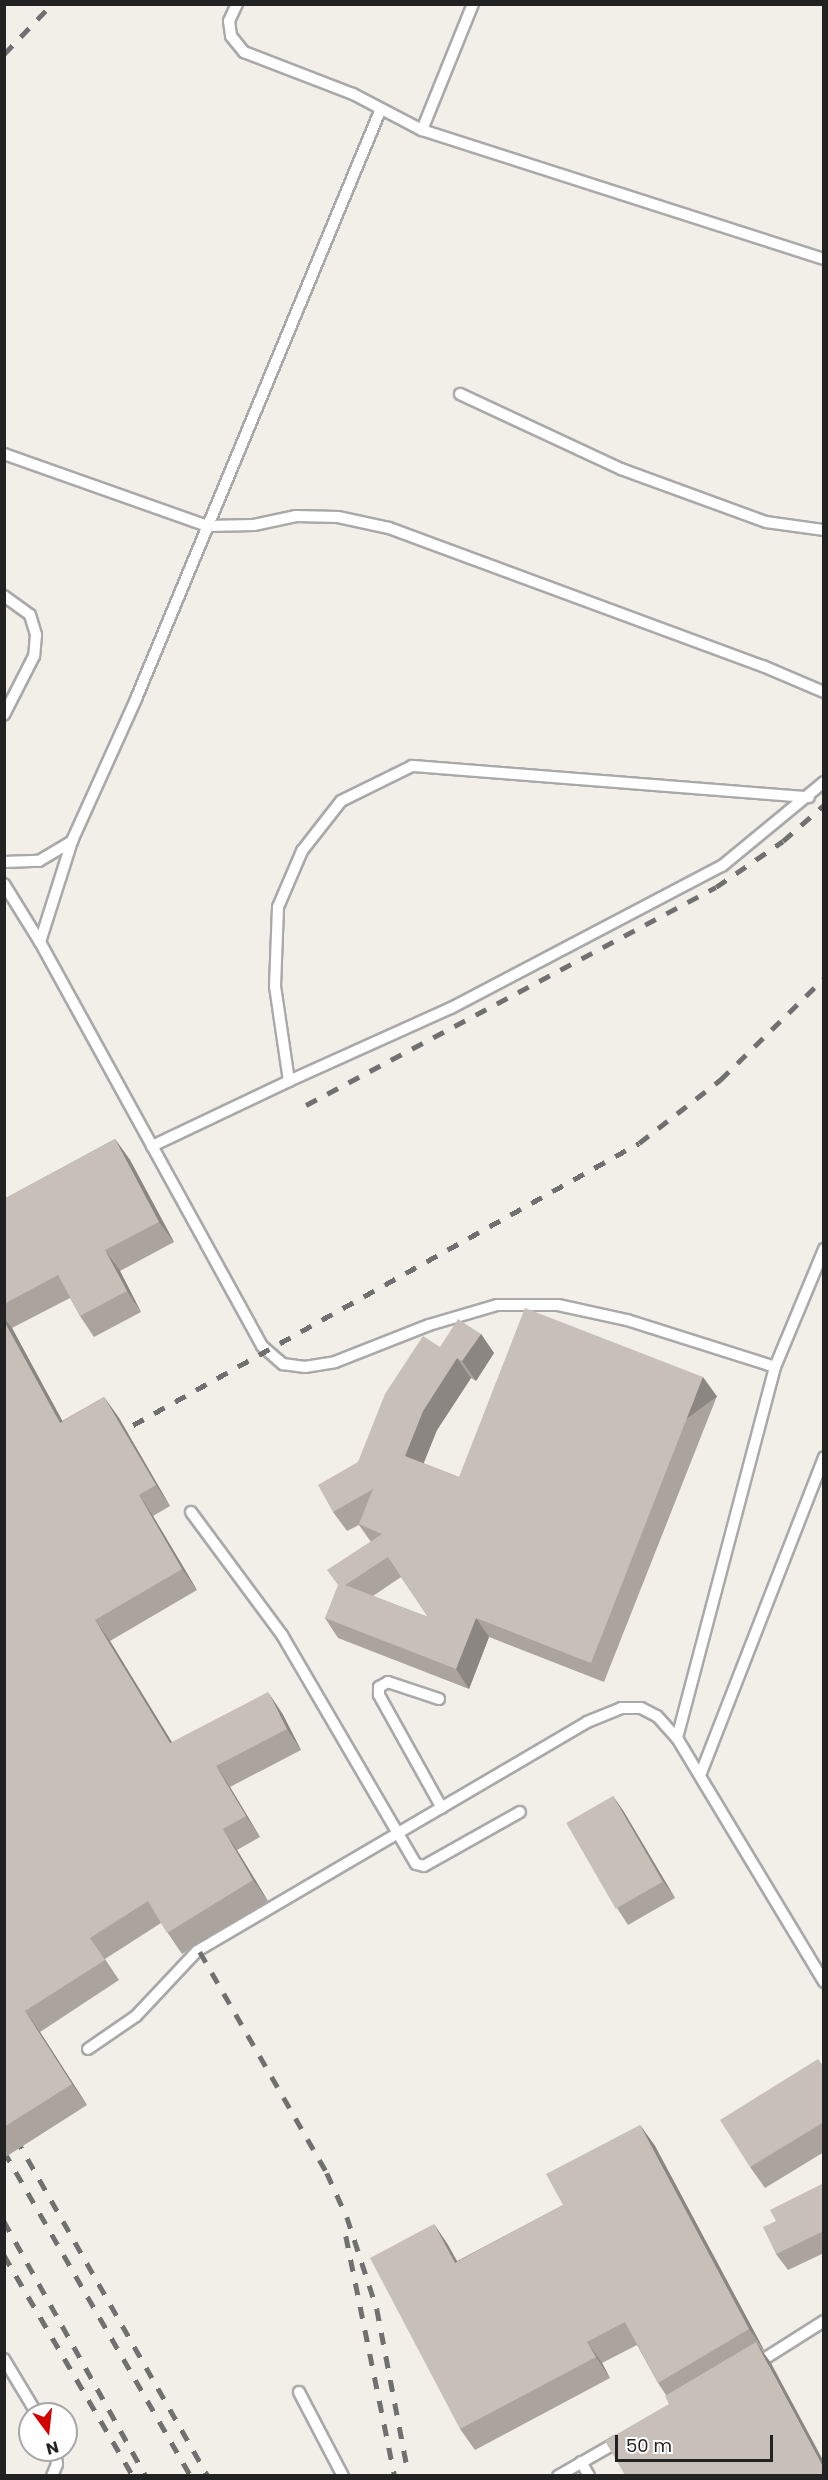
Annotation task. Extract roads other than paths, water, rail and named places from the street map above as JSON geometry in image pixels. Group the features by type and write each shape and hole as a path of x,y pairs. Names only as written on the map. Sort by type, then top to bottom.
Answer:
{"lane":[{"path":"237,4 229,21 231,36 244,52 352,94 380,111 422,130 824,259"},
{"path":"422,130 473,4"},
{"path":"40,942 72,841 207,526 380,111"},
{"path":"460,394 621,469 766,522 824,530"},
{"path":"4,454 207,526 254,525 296,516 338,517 388,528 764,666 824,692"},
{"path":"4,596 30,615 36,635 34,656 4,715"},
{"path":"289,1081 275,986 278,907 302,851 341,801 412,766 809,797"},
{"path":"152,1146 451,1008 722,866 809,797 824,782"},
{"path":"4,862 39,861 72,841"},
{"path":"4,884 40,942 262,1346 283,1364 305,1367 334,1362 429,1325 497,1305 558,1305 627,1320 775,1367"},
{"path":"677,1738 775,1367 824,1249"},
{"path":"701,1773 824,1457"},
{"path":"191,1512 282,1635 416,1864 424,1866 520,1812"},
{"path":"439,1699 387,1682 380,1687 379,1695 442,1809"},
{"path":"88,2049 136,2016 197,1951 587,1722 621,1708 641,1708 657,1716 677,1738 701,1773 824,1982"},
{"path":"742,2373 824,2320"},
{"path":"4,2359 30,2402"},
{"path":"299,2392 343,2475"},
{"path":"558,2475 632,2434"},
{"path":"581,2462 589,2475"}],"railway":[{"path":"4,54 52,4"},
{"path":"306,1105 716,887 783,841 824,805"},
{"path":"133,1425 639,1143 720,1080 824,978"},
{"path":"188,1931 327,2173 347,2217 377,2309 409,2476"},
{"path":"4,2117 208,2476"},
{"path":"4,2151 191,2476"},
{"path":"4,2221 146,2476"},
{"path":"346,2236 395,2476"},
{"path":"4,2255 133,2476"}]}
